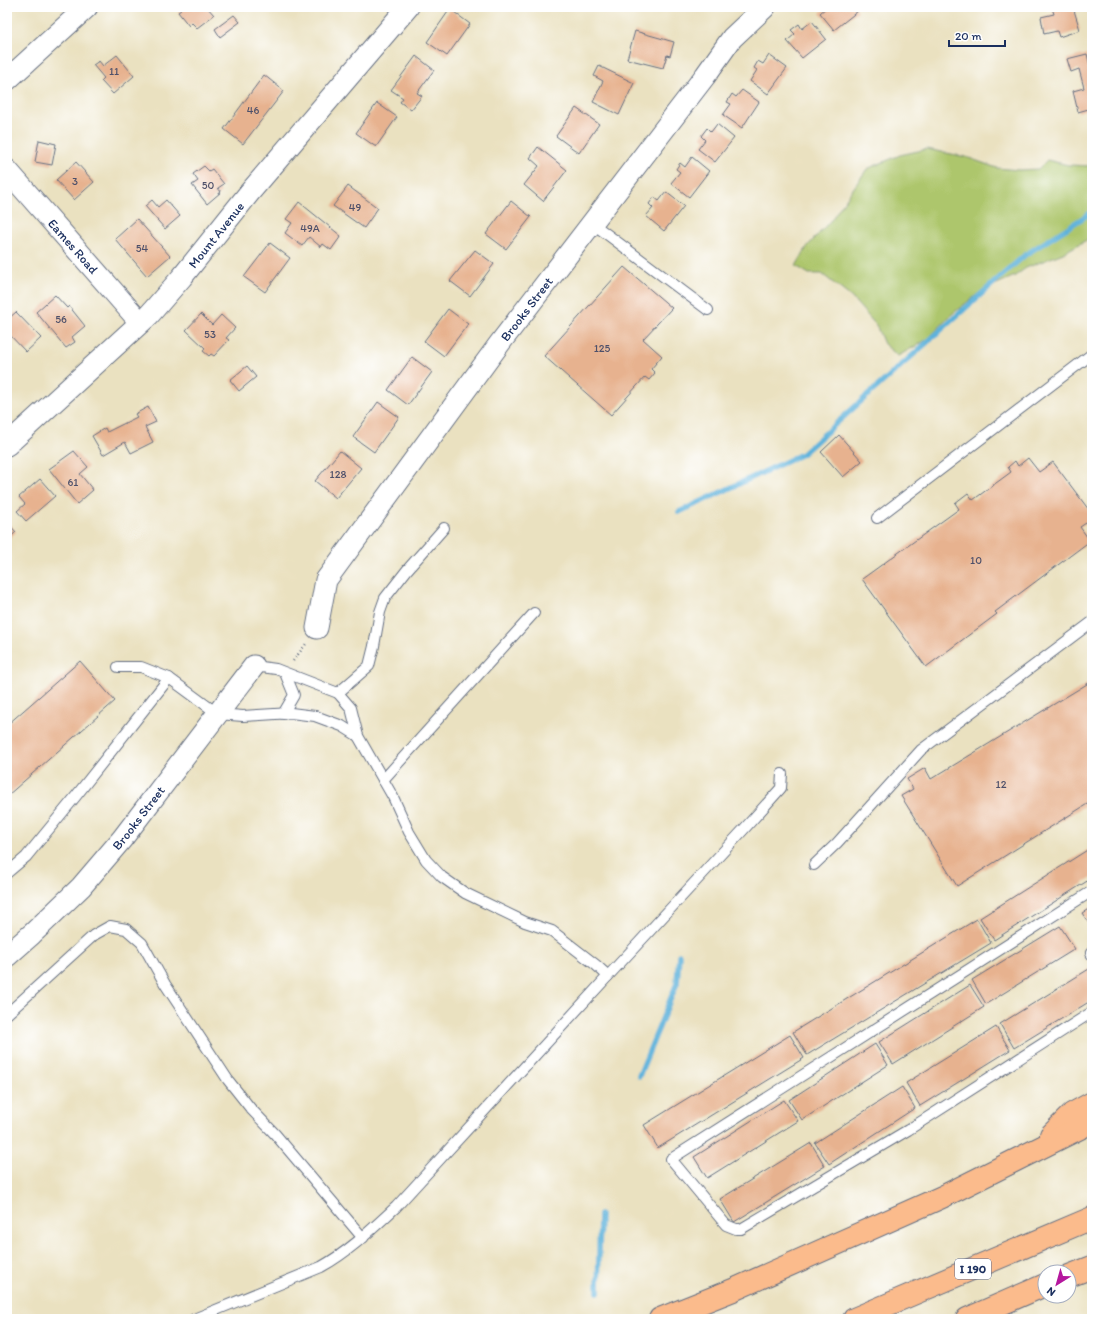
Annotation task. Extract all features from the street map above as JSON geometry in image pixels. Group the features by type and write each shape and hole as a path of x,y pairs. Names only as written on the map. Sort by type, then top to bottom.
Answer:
{"highway":[{"path":"1035,1151 1072,1114 1092,1103"},
{"path":"660,1319 733,1290 942,1197 1092,1122"},
{"name":"I 190","path":"854,1319 1092,1218"},
{"path":"1077,1273 1092,1267"},
{"path":"967,1319 1037,1288"},
{"path":"691,1319 733,1290"}],"street":[{"path":"7,80 87,7"},
{"name":"Mount Avenue","path":"7,445 148,315 182,277 250,192 408,7"},
{"name":"Brooks Street","path":"317,628 326,580 500,343 705,76 732,38 765,7"},
{"name":"Eames Road","path":"7,170 140,322"},
{"name":"Brooks Street","path":"7,956 65,903 90,877 122,839 254,666"}],"lane":[{"path":"592,223 708,310"},
{"path":"877,518 1092,354"},
{"path":"338,693 369,666 380,612 385,598 444,528"},
{"path":"383,780 534,613"},
{"path":"814,865 837,843 921,750 1092,622"},
{"path":"254,666 276,669 338,693 351,708 358,736 393,797 410,832 426,860 442,877 465,893 525,922 552,931 608,976"},
{"path":"118,667 141,667 169,678 218,714 243,716 291,713 315,716 342,726 358,736"},
{"path":"283,714 294,695 285,673"},
{"path":"7,873 26,857 169,678"},
{"path":"194,1319 320,1267 340,1256 363,1238 396,1206 745,828 780,788 782,774"},
{"path":"1092,891 671,1159 726,1225 736,1229 741,1228 908,1130 1092,1012"},
{"path":"7,1014 94,935 110,926 126,929 142,943 165,984 228,1080 251,1109 275,1134 363,1238"},
{"path":"1092,952 1090,953 1092,955"}],"path":[{"path":"285,673 317,628"}],"green space":[{"path":"927,149 966,157 997,168 1019,170 1038,169 1047,160 1068,165 1092,166 1092,237 1063,253 1026,268 1015,276 983,290 952,314 928,339 898,356 884,344 876,325 851,297 822,274 809,274 796,266 807,247 831,220 867,169 900,155"}],"building":[{"path":"178,7 207,7 214,15 197,28 192,23 189,26 178,12 181,10"},
{"path":"827,7 855,7 858,11 834,30 820,13"},
{"path":"1073,7 1080,30 1059,37 1057,31 1044,34 1041,17 1054,14 1052,8"},
{"path":"450,9 470,24 447,56 427,42"},
{"path":"234,15 240,22 220,37 215,29"},
{"path":"812,21 826,39 802,58 787,41 795,34 791,30 799,24 802,29"},
{"path":"635,31 674,42 670,56 667,55 663,68 627,59"},
{"path":"1087,54 1090,66 1092,65 1092,108 1078,112 1073,91 1084,88 1079,69 1071,72 1067,59"},
{"path":"117,55 134,76 113,94 101,81 104,78 93,65 99,61 103,66"},
{"path":"769,55 787,68 768,94 750,81 757,70 754,68 758,61 763,64"},
{"path":"416,56 434,70 417,93 422,96 411,110 400,102 403,98 391,90"},
{"path":"599,66 634,83 619,115 593,102 603,81 594,76"},
{"path":"264,75 284,91 243,144 224,129"},
{"path":"742,90 759,102 742,128 723,115 731,104 727,102 732,94 736,97"},
{"path":"377,103 397,117 376,147 356,133"},
{"path":"576,108 599,124 579,153 556,136"},
{"path":"717,124 734,138 715,162 698,149 705,140 701,136 707,128 711,132"},
{"path":"39,140 56,144 52,165 35,162"},
{"path":"538,147 567,170 543,201 524,185 539,166 530,158"},
{"path":"692,157 709,171 689,197 671,183 680,172 676,169 680,163 685,167"},
{"path":"76,162 94,182 74,200 56,180"},
{"path":"204,166 209,171 212,169 224,184 218,188 221,192 207,204 192,185 198,181 193,174"},
{"path":"348,186 378,208 364,228 333,206"},
{"path":"666,192 684,206 664,231 646,216 653,208 649,204 654,197 659,201"},
{"path":"152,200 158,207 166,200 180,216 165,229 145,206"},
{"path":"511,201 531,217 506,249 486,234"},
{"path":"299,202 341,236 331,250 323,244 321,247 309,237 302,246 285,233 292,223 286,219"},
{"path":"137,219 170,256 147,276 115,239"},
{"path":"270,243 290,258 265,292 244,277"},
{"path":"475,250 494,264 470,296 450,281"},
{"path":"624,267 672,308 643,339 662,356 651,369 655,373 649,380 645,377 611,415 544,356"},
{"path":"55,295 67,308 69,306 85,326 72,337 75,342 66,348 36,312"},
{"path":"448,309 468,324 444,356 424,341"},
{"path":"16,312 41,338 26,352 7,332 7,320"},
{"path":"201,314 212,325 221,315 235,328 226,338 229,340 214,356 211,354 209,356 203,351 205,348 186,330"},
{"path":"412,357 432,372 408,405 388,390"},
{"path":"247,366 256,377 239,391 230,380"},
{"path":"378,402 399,417 374,452 353,437"},
{"path":"148,407 156,422 145,427 153,442 131,453 125,442 103,455 92,436 105,428 107,432 137,417 135,414"},
{"path":"839,435 862,461 843,477 821,452"},
{"path":"74,451 88,467 80,474 93,490 77,504 49,469"},
{"path":"340,451 361,468 336,498 315,481"},
{"path":"1028,458 1039,472 1053,462 1092,514 1092,519 1080,527 1090,541 995,612 997,614 926,667 862,579 959,509 955,503 968,493 973,500 1011,472 1008,467 1015,461 1018,466"},
{"path":"40,479 55,496 26,521 17,511 25,504 19,497"},
{"path":"7,522 16,532 7,540"},
{"path":"80,661 115,701 7,796 7,725"},
{"path":"1092,681 1092,801 957,886 901,796 913,789 907,779 925,768 931,779"},
{"path":"1092,847 1092,878 994,940 980,918"},
{"path":"1092,907 1092,928 1082,913"},
{"path":"977,919 991,943 807,1055 793,1032"},
{"path":"1060,926 1075,949 986,1004 972,980"},
{"path":"1089,969 1092,973 1092,1000 1014,1048 1000,1024"},
{"path":"970,985 984,1007 893,1064 879,1042"},
{"path":"996,1027 1010,1050 920,1106 906,1083"},
{"path":"790,1035 804,1058 658,1148 644,1125"},
{"path":"875,1044 888,1065 802,1120 789,1100"},
{"path":"902,1087 915,1108 829,1164 815,1143"},
{"path":"784,1100 798,1121 707,1178 694,1157"},
{"path":"811,1143 825,1166 734,1222 720,1199"}],"waterway":[{"path":"679,512 802,454 1025,255 1092,212"},
{"path":"639,1076 677,983 679,955"},
{"path":"598,1292 600,1215"}]}
